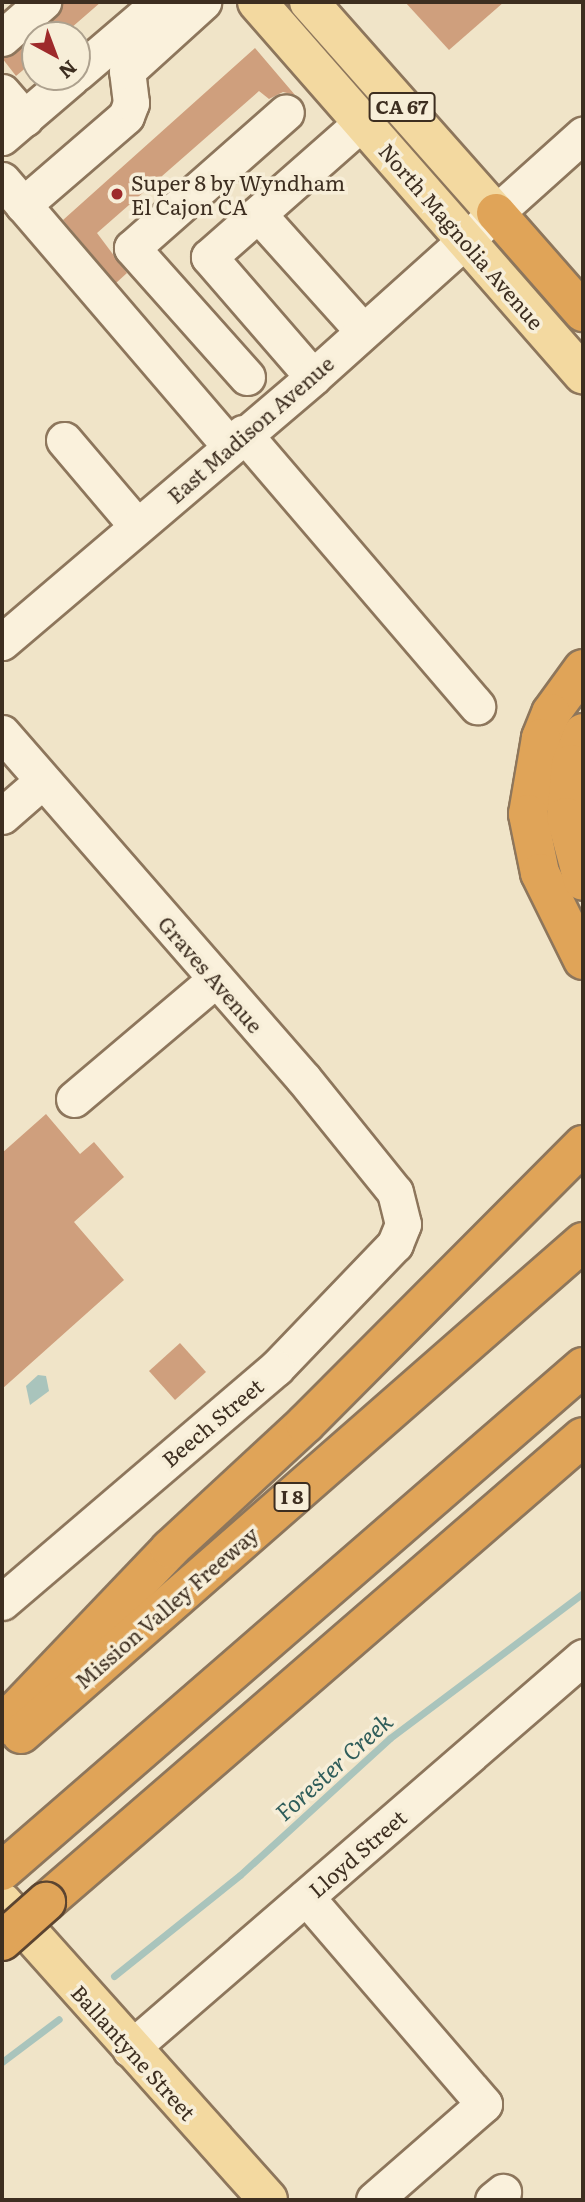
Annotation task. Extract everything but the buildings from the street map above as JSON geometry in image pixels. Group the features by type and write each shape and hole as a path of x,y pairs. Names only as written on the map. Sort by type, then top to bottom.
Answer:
{"highway":[{"name":"North Magnolia Avenue","path":"496,213 583,312"},
{"path":"583,669 551,713 541,738 528,814 540,873 583,960"},
{"path":"583,733 571,765 566,817 583,881"},
{"path":"305,1424 583,1145"},
{"path":"2,1725 170,1549 305,1424 583,1181"},
{"name":"Mission Valley Freeway","path":"2,1751 583,1242"},
{"path":"8,1866 583,1367"},
{"path":"2,1941 583,1437"},
{"path":"434,1564 583,1464"}],"main road":[{"name":"North Magnolia Avenue","path":"257,2 304,97 362,122 583,375"},
{"name":"North Magnolia Avenue","path":"309,2 496,213"},
{"name":"Ballantyne Street","path":"2,1902 130,2049 268,2200"}],"street":[{"path":"2,38 43,2"},
{"path":"91,61 160,2"},
{"path":"203,2 127,71 131,103 126,116 12,192 169,373 237,440 477,706"},
{"path":"2,92 13,128 56,91"},
{"path":"247,377 132,248 304,97"},
{"path":"313,377 209,257 362,122"},
{"name":"East Madison Avenue","path":"2,642 313,377 583,135"},
{"path":"258,214 363,331"},
{"path":"169,373 210,336"},
{"path":"64,440 137,526"},
{"name":"Graves Avenue","path":"2,733 41,782 216,979 395,1192 403,1224"},
{"path":"2,816 41,782"},
{"path":"74,1099 216,979"},
{"name":"Beech Street","path":"2,1602 276,1368 395,1244 403,1224"},
{"name":"Lloyd Street","path":"130,2049 583,1657"},
{"path":"306,1897 484,2104 374,2200"}],"water":[{"path":"38,1375 46,1376 49,1391 30,1405 26,1386"}],"waterway":[{"name":"Forester Creek","path":"114,1976 240,1875 390,1738 583,1593"},
{"name":"Forester Creek","path":"2,2062 59,2019"}],"place":[{"name":"Super 8 by Wyndham El Cajon CA","path":"117,194"}]}
